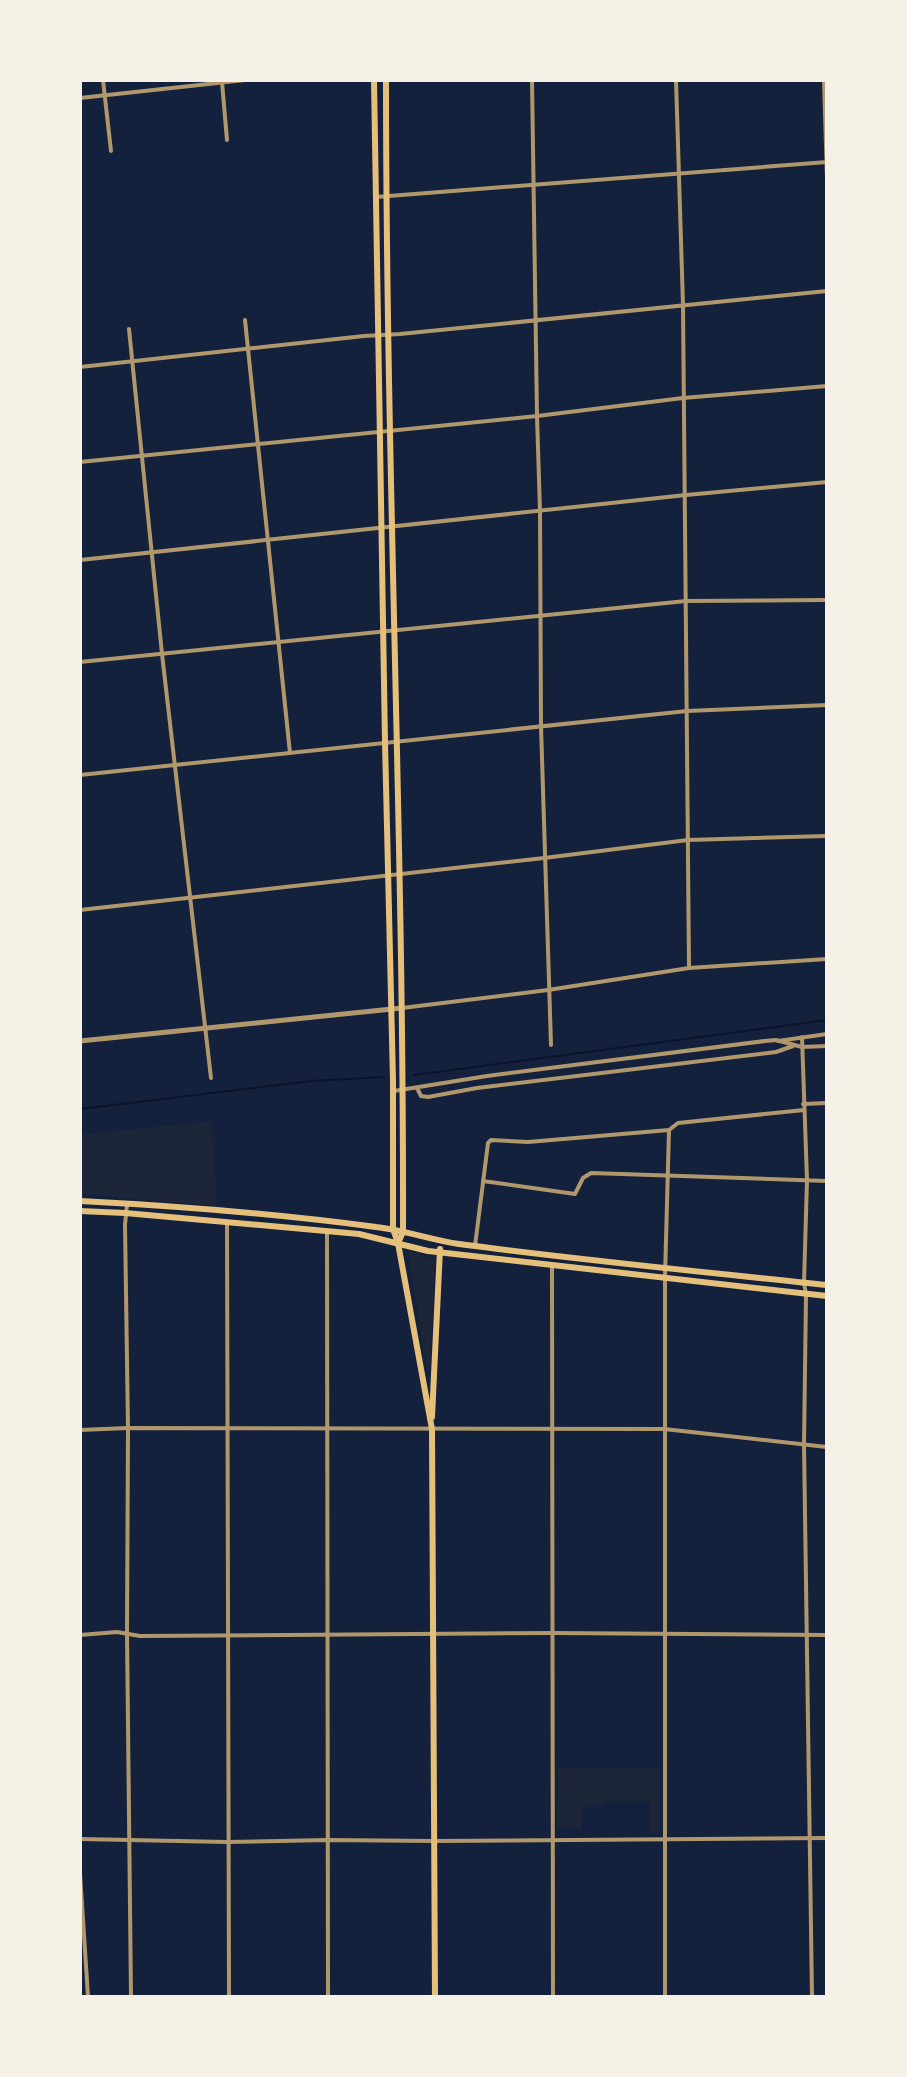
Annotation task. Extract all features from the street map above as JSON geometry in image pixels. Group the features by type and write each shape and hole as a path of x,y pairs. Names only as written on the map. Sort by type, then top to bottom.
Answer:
{"main road":[{"path":"374,80 378,281 390,430 397,741 403,1090 403,1232 398,1243"},
{"path":"386,80 387,281 381,432 393,1229 432,1429"},
{"path":"378,281 387,281"},
{"path":"80,1201 393,1229 441,1242 827,1285"},
{"path":"80,1211 359,1234 422,1250 827,1296"},
{"path":"435,1997 432,1429 438,1252 441,1242"}],"street":[{"path":"103,80 111,151"},
{"path":"80,98 245,80"},
{"path":"532,80 541,726 551,1045"},
{"path":"676,80 686,495 689,968"},
{"path":"824,80 827,179"},
{"path":"222,81 227,140"},
{"path":"376,197 827,162"},
{"path":"80,367 827,291"},
{"path":"245,320 290,753"},
{"path":"129,329 162,654 211,1078"},
{"path":"80,462 537,416 683,398 827,386"},
{"path":"80,560 827,482"},
{"path":"80,662 686,601 827,600"},
{"path":"80,775 687,711 827,705"},
{"path":"80,910 688,840 827,836"},
{"path":"80,1041 402,1008 689,968 827,959"},
{"path":"393,1091 577,1064 827,1034"},
{"path":"802,1037 807,1180 804,1445 812,1997"},
{"path":"778,1041 802,1047 827,1046"},
{"path":"417,1088 421,1096 428,1097 776,1052 793,1046"},
{"path":"577,1064 577,1076"},
{"path":"482,1077 489,1087"},
{"path":"475,1246 488,1143 494,1140 528,1142 669,1130 678,1123 827,1103"},
{"path":"665,1997 665,1267 669,1130"},
{"path":"483,1181 575,1194 583,1178 591,1173 827,1181"},
{"path":"127,1204 131,1997"},
{"path":"227,1222 229,1997"},
{"path":"327,1231 328,1997"},
{"path":"552,1265 553,1997"},
{"path":"80,1430 665,1429 827,1447"},
{"path":"80,1635 117,1632 140,1636 552,1633 827,1635"},
{"path":"80,1839 227,1842 827,1838"},
{"path":"80,1873 88,1997"}],"shaded area":[{"path":"212,1121 217,1206 80,1194 80,1135"},
{"path":"408,1251 435,1259 430,1371 427,1370"},
{"path":"558,1768 660,1768 660,1833 650,1833 650,1801 605,1801 604,1805 583,1805 582,1828 557,1828"}],"waterway":[{"path":"414,1075 827,1020"},
{"path":"80,1109 311,1081 384,1077"}]}
